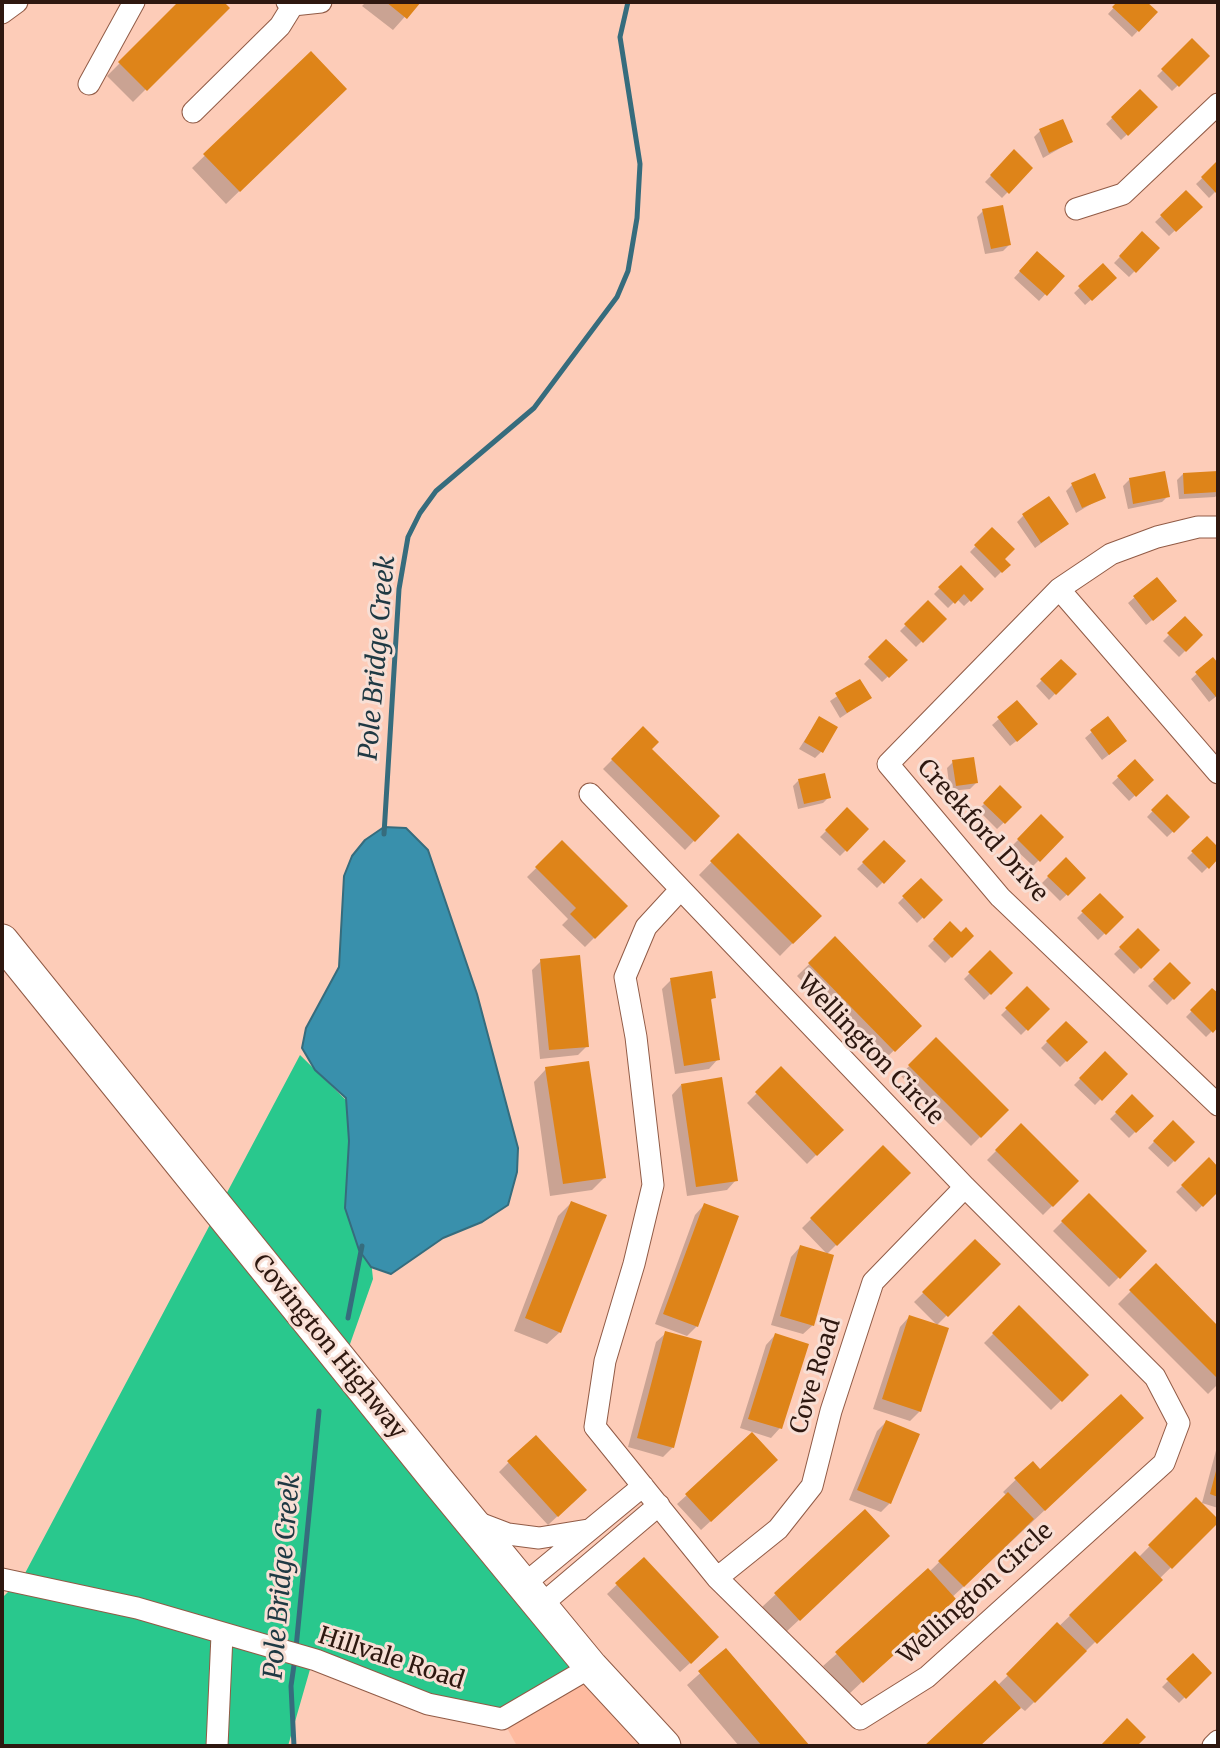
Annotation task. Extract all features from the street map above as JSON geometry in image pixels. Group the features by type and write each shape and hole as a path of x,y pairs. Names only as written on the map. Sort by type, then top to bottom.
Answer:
{"main road":[{"name":"Covington Highway","path":"2,940 470,1520 591,1667 664,1746"}],"street":[{"path":"2,13 17,2"},
{"path":"89,84 134,2"},
{"path":"193,112 280,26 290,4 321,2"},
{"path":"1076,209 1123,194 1218,104"},
{"name":"Creekford Drive","path":"1218,527 1198,527 1157,537 1111,554 1059,589 888,764 1000,897 1218,1105"},
{"path":"1059,589 1218,774"},
{"name":"Wellington Circle","path":"590,794 965,1187 1155,1377 1179,1423 1164,1463 927,1677 860,1719 717,1578 595,1427 605,1361 653,1185 636,1037 625,977 646,927 680,890"},
{"name":"Cove Road","path":"717,1578 778,1529 811,1486 831,1411 873,1282 965,1187"},
{"path":"532,1595 591,1529 643,1486"},
{"path":"532,1595 659,1505"},
{"path":"470,1520 508,1534 538,1538 591,1529"},
{"name":"Hillvale Road","path":"2,1579 137,1608 222,1635 316,1660 428,1704 502,1718 591,1667"},
{"path":"217,1746 222,1635"},
{"path":"1213,1746 1218,1741"}],"shaded area":[{"path":"576,1675 651,1746 517,1746 502,1719"}],"green space":[{"path":"300,1055 355,1109 373,1279 344,1361 580,1672 502,1719 313,1659 288,1746 2,1746 2,1598 23,1577"}],"water":[{"path":"384,827 406,828 428,850 477,994 518,1148 517,1172 508,1205 482,1222 443,1238 391,1274 371,1267 359,1250 345,1208 349,1141 346,1098 315,1070 302,1048 306,1028 339,967 344,876 352,856 365,840"}],"building":[{"path":"178,2 224,2 230,8 147,91 118,62"},
{"path":"386,2 421,2 407,19"},
{"path":"1117,2 1147,2 1158,12 1139,32 1112,7"},
{"path":"1192,38 1210,56 1179,87 1161,69"},
{"path":"311,51 347,89 240,192 203,154"},
{"path":"1140,89 1158,107 1128,136 1111,117"},
{"path":"1063,119 1073,142 1049,153 1039,129"},
{"path":"1014,149 1033,168 1009,194 990,175"},
{"path":"1218,160 1218,191 1216,193 1201,177"},
{"path":"1186,190 1203,207 1176,232 1160,215"},
{"path":"1003,205 1011,245 991,249 982,209"},
{"path":"1142,231 1160,248 1136,273 1119,256"},
{"path":"1037,251 1065,276 1047,296 1019,271"},
{"path":"1103,263 1117,278 1092,301 1078,286"},
{"path":"1165,471 1170,497 1133,504 1129,478"},
{"path":"1218,471 1218,492 1184,494 1183,473"},
{"path":"1095,473 1106,498 1082,508 1071,483"},
{"path":"1049,496 1069,524 1041,543 1022,514"},
{"path":"992,527 1015,549 1005,559 1011,565 1002,573 974,545"},
{"path":"961,565 984,589 971,602 964,594 955,604 938,587"},
{"path":"1157,577 1177,601 1153,621 1133,596"},
{"path":"928,600 947,619 923,643 904,624"},
{"path":"1185,616 1203,635 1186,652 1167,633"},
{"path":"886,639 908,660 889,678 868,657"},
{"path":"1213,657 1218,663 1216,697 1195,672"},
{"path":"1061,659 1077,674 1056,695 1040,679"},
{"path":"860,679 872,698 847,713 835,693"},
{"path":"1017,700 1038,724 1017,742 997,717"},
{"path":"819,716 838,727 823,753 804,742"},
{"path":"1108,716 1127,741 1109,755 1090,730"},
{"path":"643,726 659,742 652,749 720,816 695,842 611,759"},
{"path":"974,757 978,783 956,786 952,760"},
{"path":"1135,759 1154,780 1136,797 1117,776"},
{"path":"825,773 831,798 804,804 798,779"},
{"path":"1000,785 1022,807 1005,824 983,803"},
{"path":"1167,794 1190,817 1174,833 1151,810"},
{"path":"847,807 869,829 847,852 825,830"},
{"path":"1041,814 1064,837 1040,862 1017,839"},
{"path":"738,833 822,916 793,944 710,861"},
{"path":"1207,836 1218,847 1218,859 1209,869 1191,851"},
{"path":"562,840 628,906 595,939 570,914 576,908 535,867"},
{"path":"884,840 906,861 884,884 862,862"},
{"path":"1066,857 1086,878 1068,896 1047,876"},
{"path":"921,878 943,900 924,919 902,896"},
{"path":"1100,893 1124,917 1106,935 1081,911"},
{"path":"950,921 961,932 966,927 974,936 952,958 933,939"},
{"path":"1138,928 1160,950 1141,969 1119,947"},
{"path":"835,936 922,1026 895,1052 808,963"},
{"path":"990,950 1013,973 991,995 968,972"},
{"path":"580,955 589,1047 549,1050 540,959"},
{"path":"1170,962 1191,983 1174,1000 1153,979"},
{"path":"712,971 716,998 711,999 720,1060 684,1066 670,978"},
{"path":"1027,986 1050,1009 1028,1031 1005,1008"},
{"path":"1212,988 1218,993 1218,1027 1213,1033 1190,1010"},
{"path":"1066,1021 1088,1042 1067,1062 1046,1041"},
{"path":"936,1037 1009,1110 981,1138 908,1065"},
{"path":"1105,1051 1128,1074 1102,1101 1079,1078"},
{"path":"589,1061 606,1178 563,1184 545,1067"},
{"path":"781,1066 844,1130 817,1156 755,1092"},
{"path":"722,1077 738,1181 696,1187 681,1084"},
{"path":"1132,1094 1154,1116 1136,1133 1115,1112"},
{"path":"1173,1120 1195,1142 1175,1162 1153,1141"},
{"path":"1021,1123 1079,1181 1053,1207 995,1150"},
{"path":"883,1145 911,1173 837,1246 810,1218"},
{"path":"1209,1157 1218,1167 1218,1192 1203,1207 1181,1185"},
{"path":"1089,1193 1147,1251 1120,1279 1061,1221"},
{"path":"571,1201 607,1215 561,1333 525,1318"},
{"path":"704,1203 739,1216 698,1327 663,1314"},
{"path":"975,1239 1001,1264 948,1317 922,1292"},
{"path":"800,1245 834,1255 814,1326 780,1316"},
{"path":"1156,1263 1218,1326 1218,1379 1129,1290"},
{"path":"1019,1305 1089,1375 1062,1402 992,1333"},
{"path":"909,1315 949,1328 921,1412 882,1399"},
{"path":"665,1331 702,1341 674,1448 637,1438"},
{"path":"775,1333 809,1344 782,1429 748,1419"},
{"path":"1121,1394 1144,1418 1045,1511 1014,1478 1033,1461 1040,1469"},
{"path":"886,1420 920,1434 891,1504 857,1490"},
{"path":"752,1432 778,1460 711,1522 685,1494"},
{"path":"536,1435 587,1490 558,1517 507,1461"},
{"path":"1218,1467 1218,1497 1210,1494"},
{"path":"1008,1492 1034,1519 964,1587 938,1561"},
{"path":"1196,1497 1218,1519 1218,1523 1172,1569 1148,1545"},
{"path":"865,1509 890,1536 800,1621 774,1593"},
{"path":"1135,1551 1163,1580 1097,1644 1069,1615"},
{"path":"644,1557 719,1637 691,1664 615,1583"},
{"path":"928,1568 956,1599 863,1683 835,1652"},
{"path":"1057,1622 1087,1651 1035,1703 1006,1674"},
{"path":"726,1648 810,1746 762,1746 698,1671"},
{"path":"1193,1653 1212,1673 1186,1699 1166,1679"},
{"path":"995,1680 1021,1708 980,1746 924,1746"},
{"path":"1127,1718 1146,1737 1137,1746 1102,1746 1101,1745"}],"waterway":[{"name":"Pole Bridge Creek","path":"384,834 399,589 408,537 420,513 436,491 534,408 617,297 628,271 637,218 640,164 620,37 628,2"},
{"name":"Pole Bridge Creek","path":"348,1318 362,1246"},
{"name":"Pole Bridge Creek","path":"296,1648 319,1411"},
{"name":"Pole Bridge Creek","path":"294,1746 291,1686 295,1658"}]}
